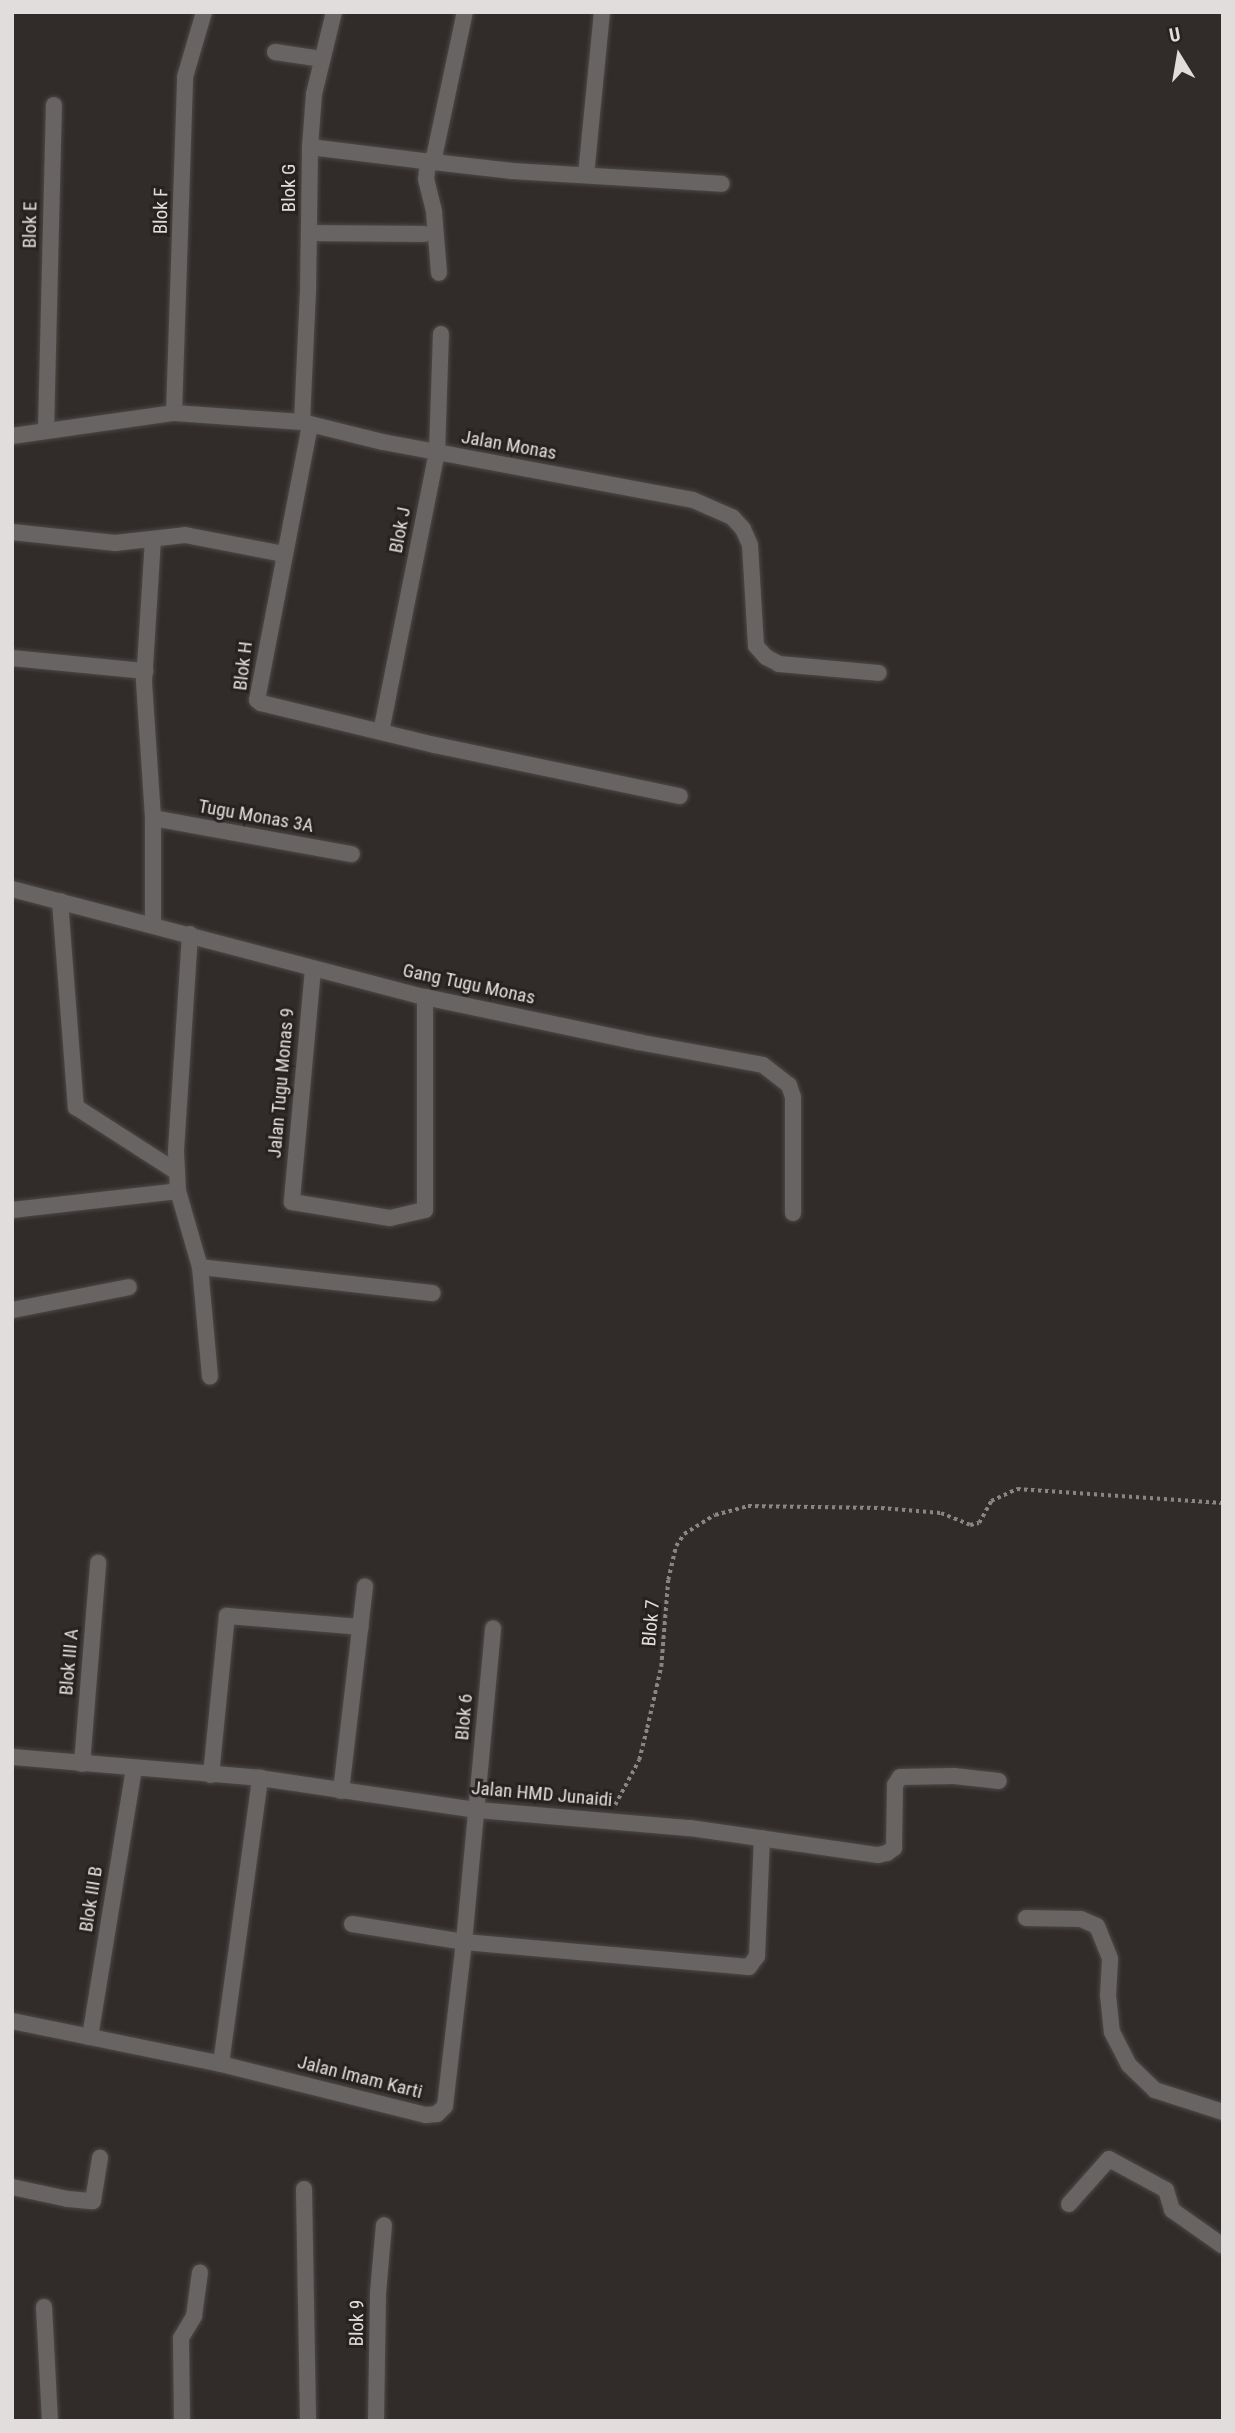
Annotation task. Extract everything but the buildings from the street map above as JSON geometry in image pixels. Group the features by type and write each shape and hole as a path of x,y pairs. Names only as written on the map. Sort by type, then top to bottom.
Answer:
{"street":[{"name":"Blok F","path":"174,413 185,77 204,12"},
{"path":"310,147 314,94 334,12"},
{"path":"439,273 434,212 426,179 465,12"},
{"path":"586,175 602,12"},
{"path":"275,52 322,59"},
{"name":"Blok E","path":"46,430 54,105"},
{"name":"Blok G","path":"284,554 306,424 310,147 430,161 722,184"},
{"path":"310,233 424,234"},
{"name":"Blok J","path":"381,732 437,453 441,334"},
{"name":"Jalan Monas","path":"12,436 174,413 306,424 437,453 693,500 732,517 743,529 750,545 755,646 766,657 779,664 879,673"},
{"path":"12,532 115,543 185,535 284,554"},
{"path":"153,539 145,671 153,818 153,925"},
{"name":"Blok H","path":"284,554 257,700 381,732"},
{"path":"12,658 145,671"},
{"path":"381,732 680,796"},
{"name":"Tugu Monas 3A","path":"153,818 352,855"},
{"name":"Gang Tugu Monas","path":"12,889 425,997 638,1042 763,1065 789,1085 793,1097 793,1213"},
{"path":"60,901 76,1107 177,1172"},
{"path":"190,934 177,1172 178,1191 200,1267 211,1377"},
{"name":"Jalan Tugu Monas 9","path":"313,969 292,1202 390,1218 425,1210 428,1182 425,997"},
{"path":"12,1210 178,1191"},
{"path":"200,1267 433,1293"},
{"path":"12,1310 129,1287"},
{"name":"Blok III A","path":"82,1764 98,1563"},
{"path":"341,1790 365,1586"},
{"path":"211,1775 227,1615 361,1627"},
{"name":"Blok 6","path":"478,1810 492,1628"},
{"name":"Jalan HMD Junaidi","path":"12,1757 260,1778 478,1810 762,1838 878,1855 887,1853 894,1847 895,1785 900,1777 954,1776 999,1781"},
{"name":"Blok III B","path":"90,2037 134,1769"},
{"path":"221,2064 260,1778"},
{"name":"Jalan Imam Karti","path":"12,2021 221,2064 426,2115 437,2114 445,2106 478,1810"},
{"path":"352,1924 464,1942 750,1968 757,1956 762,1838"},
{"path":"1026,1918 1081,1919 1097,1926 1110,1959 1108,1995 1112,2032 1129,2064 1154,2090 1223,2112"},
{"path":"12,2187 68,2199 93,2201 100,2158"},
{"path":"1069,2204 1109,2160 1166,2190 1172,2210 1223,2246"},
{"path":"304,2189 308,2421"},
{"name":"Blok 9","path":"376,2421 378,2293 384,2225"},
{"path":"182,2421 181,2338 194,2316 200,2272"},
{"path":"44,2307 50,2421"}],"path":[{"name":"Blok 7","path":"604,1822 627,1787 639,1760 648,1728 662,1667 668,1580 676,1546 684,1534 715,1515 748,1506 881,1507 941,1513 970,1525 979,1523 991,1501 1017,1489 1223,1503"}]}
